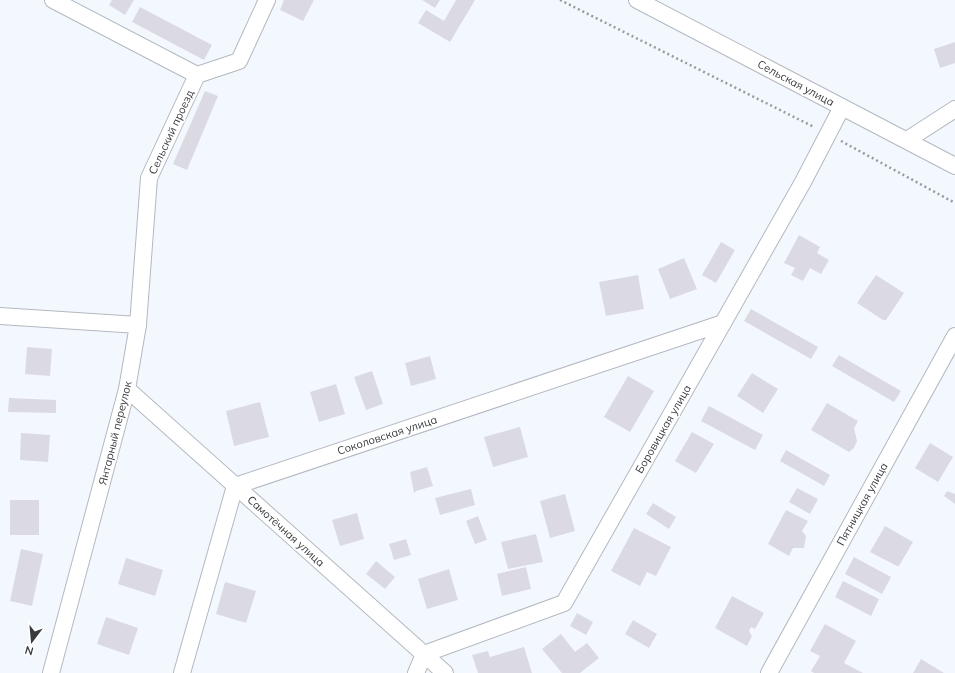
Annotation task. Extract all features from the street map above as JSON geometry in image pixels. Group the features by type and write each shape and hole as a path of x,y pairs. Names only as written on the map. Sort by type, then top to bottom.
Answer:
{"street":[{"path":"53,0 197,74 239,61 267,0"},
{"name":"Сельская улица","path":"637,0 955,166"},
{"name":"Сельский проезд","path":"138,325 149,178 197,74"},
{"name":"Боровицкая улица","path":"424,654 564,603 803,182 842,107"},
{"path":"907,140 955,109"},
{"path":"0,316 138,325"},
{"name":"Соколовская улица","path":"235,486 723,323"},
{"name":"Янтарный переулок","path":"51,673 127,389 138,325"},
{"name":"Пятницкая улица","path":"769,673 955,336"},
{"name":"Самотёчная улица","path":"127,389 445,673"},
{"path":"182,673 235,486"},
{"path":"416,673 424,654"}],"path":[{"path":"560,0 828,134 955,203"}],"building":[{"path":"112,0 134,0 125,15 109,5"},
{"path":"284,0 314,0 303,21 280,10"},
{"path":"422,0 440,0 435,8"},
{"path":"456,0 475,0 450,42 418,23 426,10 444,21"},
{"path":"140,7 212,45 204,60 132,22"},
{"path":"955,42 955,63 940,68 934,49"},
{"path":"205,91 218,96 187,170 173,164"},
{"path":"799,235 820,247 817,253 829,260 821,274 810,268 803,281 791,275 795,268 784,263"},
{"path":"721,242 735,250 716,283 702,275"},
{"path":"684,258 697,289 670,299 658,269"},
{"path":"638,275 644,309 606,316 599,282"},
{"path":"876,275 904,293 886,320 883,320 857,303"},
{"path":"751,309 818,347 811,359 744,321"},
{"path":"27,347 52,349 50,376 25,374"},
{"path":"839,355 901,391 894,402 832,366"},
{"path":"430,356 436,379 411,386 405,363"},
{"path":"372,371 383,404 366,410 354,377"},
{"path":"752,373 778,389 763,413 737,396"},
{"path":"628,376 654,391 630,432 604,417"},
{"path":"336,384 345,414 319,422 310,392"},
{"path":"9,398 56,400 56,413 8,412"},
{"path":"260,402 269,437 234,446 226,411"},
{"path":"827,403 858,421 854,428 857,441 854,448 849,452 811,430"},
{"path":"709,406 763,435 755,450 701,421"},
{"path":"520,427 528,457 493,467 484,437"},
{"path":"692,432 714,444 696,473 675,461"},
{"path":"21,433 50,435 48,462 20,460"},
{"path":"930,443 953,457 938,482 915,468"},
{"path":"786,450 830,475 824,486 780,461"},
{"path":"427,467 433,486 414,493 410,472"},
{"path":"797,488 818,499 810,514 789,502"},
{"path":"471,489 475,505 440,515 435,498"},
{"path":"947,491 955,494 955,504 944,496"},
{"path":"565,494 575,531 550,538 540,501"},
{"path":"10,500 39,500 39,535 10,535"},
{"path":"653,503 676,517 669,529 646,514"},
{"path":"786,510 808,521 802,531 806,536 804,548 793,548 789,556 768,544"},
{"path":"357,513 364,539 340,546 332,520"},
{"path":"478,516 487,540 475,544 466,521"},
{"path":"885,526 913,542 899,566 870,552"},
{"path":"634,528 671,547 656,576 647,572 640,586 611,571"},
{"path":"536,534 543,562 508,569 501,542"},
{"path":"406,539 411,555 394,560 389,544"},
{"path":"21,549 43,554 32,606 10,601"},
{"path":"854,557 891,577 882,594 845,574"},
{"path":"126,558 163,570 155,596 118,584"},
{"path":"376,561 395,577 385,589 366,574"},
{"path":"526,567 531,589 502,596 497,574"},
{"path":"449,569 458,600 427,609 418,579"},
{"path":"843,581 879,599 871,616 835,597"},
{"path":"225,582 256,591 246,623 216,614"},
{"path":"732,596 764,613 755,629 751,627 749,631 752,636 747,646 715,628"},
{"path":"577,613 593,622 586,635 570,626"},
{"path":"106,617 138,628 129,655 97,644"},
{"path":"633,620 657,634 649,648 625,634"},
{"path":"825,624 856,641 844,663 863,673 814,673 811,671 820,656 810,651"},
{"path":"561,634 575,652 587,643 599,658 580,673 562,673 542,649"},
{"path":"524,647 532,673 478,673 472,655 488,651 490,657"},
{"path":"921,659 944,673 913,673"}]}
